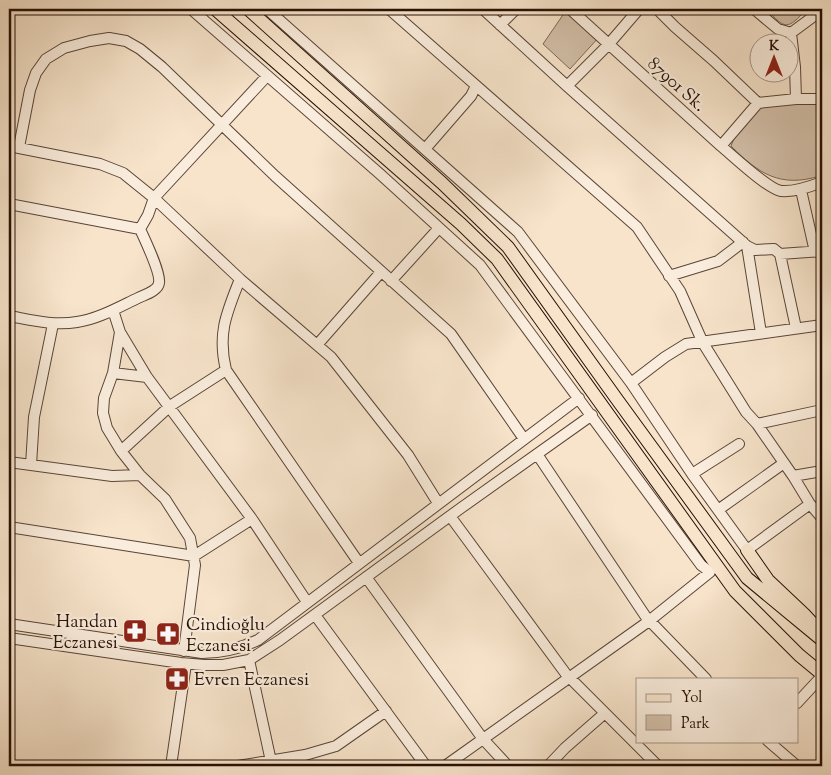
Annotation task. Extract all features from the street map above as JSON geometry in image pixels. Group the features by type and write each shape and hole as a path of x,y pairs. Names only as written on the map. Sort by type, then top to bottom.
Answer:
{"main road":[{"path":"215,9 461,224 496,259 735,591"},
{"path":"248,9 442,183 508,247 747,578 822,640"},
{"path":"747,550 768,580 822,634"},
{"path":"710,572 735,591 799,655 822,675"}],"street":[{"path":"191,9 380,174 480,265 592,415 700,565 710,572 650,621 444,766"},
{"path":"269,9 518,232 631,383 692,474 747,550 810,504"},
{"path":"389,9 636,227 680,291 703,342 746,412 757,424 810,504 822,518"},
{"path":"483,9 745,244 755,250 774,249 780,254 796,328"},
{"path":"500,25 516,9"},
{"name":"87901 Sk.","path":"570,9 756,176 779,191 801,190"},
{"path":"567,86 608,45 639,9"},
{"path":"657,9 714,60 758,103"},
{"path":"754,9 778,29 788,32"},
{"path":"792,32 814,16 820,9"},
{"path":"438,503 408,455 331,357 240,279 154,198 123,173 100,164 14,146 36,73 46,59 64,48 109,38 126,41 140,49 162,67 282,183 451,334 524,439"},
{"path":"140,229 148,215 154,198 267,76"},
{"path":"795,82 796,99"},
{"path":"425,149 471,96 476,86"},
{"path":"721,146 758,103 796,99 822,99"},
{"path":"780,254 818,251 801,190 822,182"},
{"path":"9,204 140,229"},
{"path":"391,281 439,228"},
{"path":"9,316 53,324 88,320 157,289 159,284 158,274 140,229"},
{"path":"669,276 718,261 745,244"},
{"path":"745,244 761,334"},
{"path":"317,345 381,272"},
{"path":"240,279 222,332 222,353 226,370 359,563"},
{"path":"113,310 120,332 147,377 252,519 306,602"},
{"path":"31,465 34,417 53,324"},
{"path":"631,383 665,357 686,344 822,325"},
{"path":"120,332 113,374 104,398 102,412 107,428 121,450 140,475 165,499 190,538 195,565 184,651"},
{"path":"121,450 170,406 226,370"},
{"path":"113,374 147,377"},
{"path":"9,624 184,651 220,653 245,646 258,640 579,398"},
{"path":"757,424 822,410"},
{"path":"9,638 186,664 223,665 249,660 267,650 592,415"},
{"path":"692,474 738,444"},
{"path":"537,454 650,621 705,678"},
{"path":"9,462 112,476 140,475"},
{"path":"718,510 784,463"},
{"path":"793,476 822,471"},
{"path":"450,516 570,678 658,766"},
{"path":"9,527 194,556 252,519"},
{"path":"366,577 483,739 508,766"},
{"path":"315,615 426,766"},
{"path":"249,660 272,764"},
{"path":"170,766 186,664"},
{"path":"798,702 822,675"},
{"path":"238,766 272,764 336,746 386,711"},
{"path":"548,766 565,748 605,713"},
{"path":"769,742 795,765"},
{"path":"9,766 26,766"}],"green space":[{"path":"567,9 599,37 570,69 543,44"},
{"path":"766,9 807,9 795,21 786,25 778,21"},
{"path":"822,102 822,174 820,176 793,180 771,176 751,164 731,146 738,130 756,110 778,103"}],"place":[{"name":"Handan Eczanesi","path":"135,631"},
{"name":"Cindioğlu Eczanesi","path":"168,634"},
{"name":"Evren Eczanesi","path":"177,679"}]}
